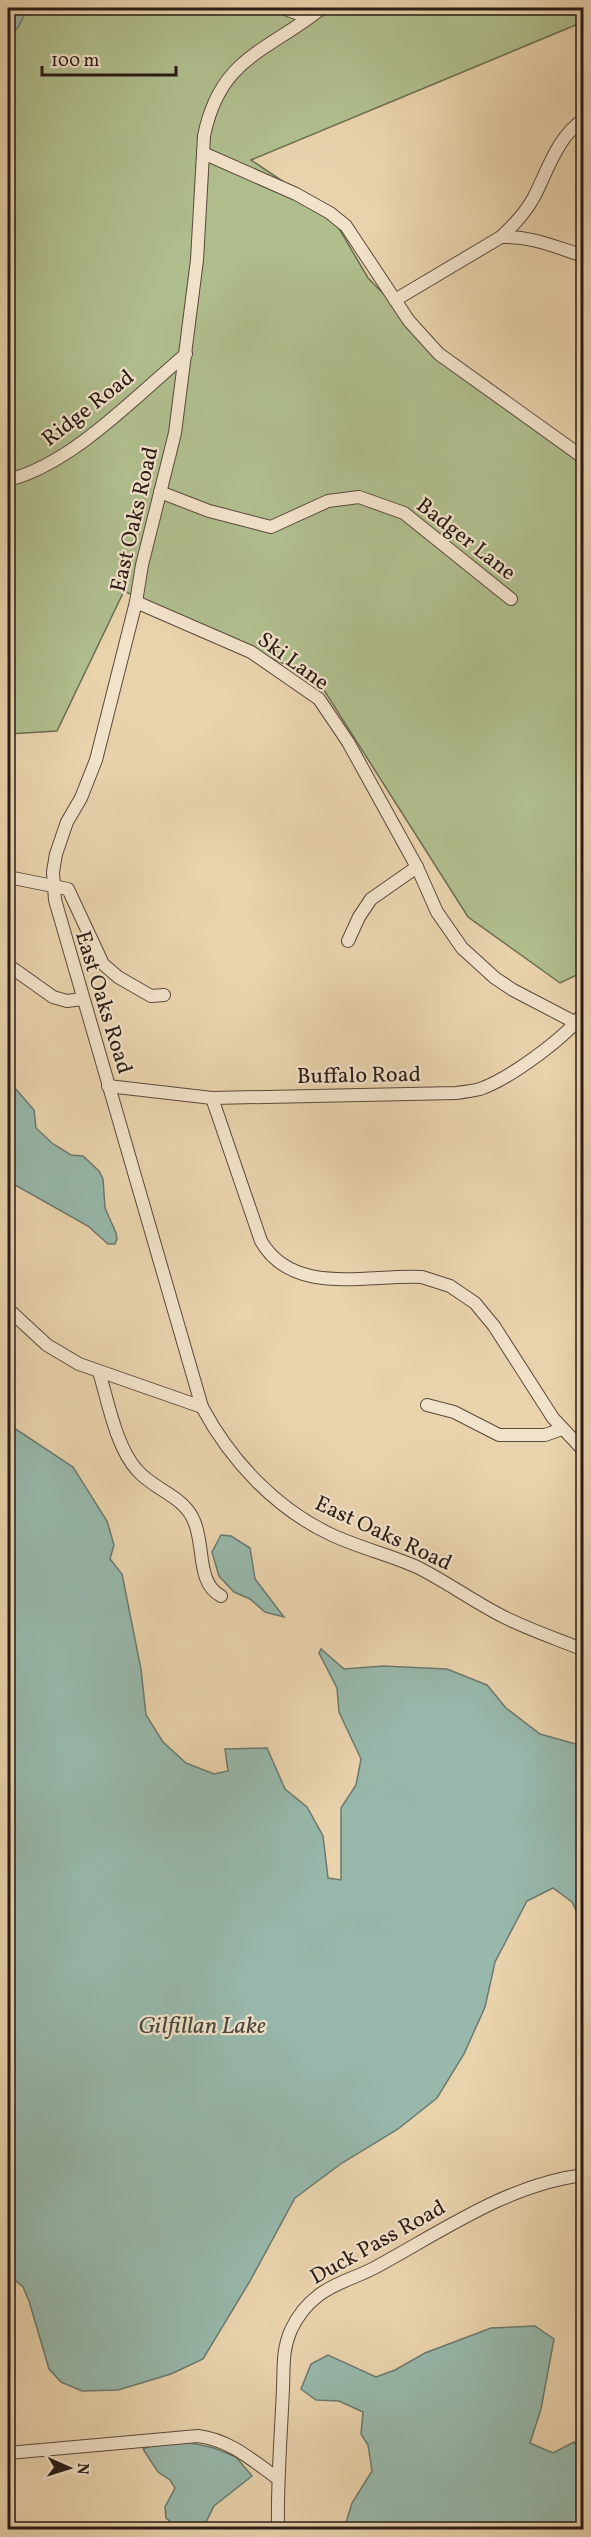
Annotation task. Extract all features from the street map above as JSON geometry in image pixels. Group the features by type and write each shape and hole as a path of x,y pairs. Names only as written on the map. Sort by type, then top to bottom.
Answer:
{"street":[{"path":"282,8 308,17"},
{"name":"East Oaks Road","path":"322,8 256,50 231,75 221,89 207,121 197,260 175,433 142,565 136,602 93,770 60,839 53,886 58,916 202,1407 232,1454 268,1492 295,1514 333,1535 418,1568 503,1617 584,1650"},
{"path":"395,300 501,237 524,213 568,132 584,119"},
{"path":"203,153 296,194 330,213 346,226 359,243 395,300 424,340 447,361 584,458"},
{"path":"501,237 529,238 584,256"},
{"name":"Ridge Road","path":"8,480 31,473 68,453 186,354"},
{"name":"Badger Lane","path":"160,492 209,511 271,527 328,501 359,497 405,513 511,599"},
{"name":"Ski Lane","path":"136,602 251,652 319,699 348,742 417,867 437,912 449,930 478,964 513,990 580,1025"},
{"path":"348,941 359,917 371,899 417,867"},
{"path":"8,877 68,889 97,954 111,972 151,996 164,995"},
{"path":"8,965 53,998 66,1001 82,999"},
{"name":"Buffalo Road","path":"108,1086 212,1098 456,1093 479,1089 510,1074 580,1025 584,1012"},
{"path":"212,1098 261,1241 271,1255 290,1270 314,1278 422,1277 463,1293 485,1313 562,1429 584,1451"},
{"path":"8,1309 62,1355 99,1372 202,1407"},
{"path":"99,1372 123,1448 129,1460 145,1478 174,1498 189,1512 198,1532 207,1581 215,1593 221,1596"},
{"path":"427,1405 454,1412 500,1435 545,1435 562,1429"},
{"name":"Duck Pass Road","path":"278,2529 277,2478 284,2385 283,2358 291,2330 307,2305 332,2286 357,2277 490,2205 547,2183 584,2175"},
{"path":"8,2453 198,2436 228,2444 277,2478"}],"green space":[{"path":"8,8 583,8 583,22 251,160 330,213 368,278 476,387 583,463 583,972 560,983 468,917 317,679 124,591 57,731 8,734"}],"water":[{"path":"8,8 28,8 17,29 8,28"},
{"path":"8,1080 34,1110 36,1128 53,1144 71,1155 83,1156 99,1171 103,1179 105,1208 116,1233 115,1244 108,1244 88,1226 8,1181"},
{"name":"Gilfillan Lake","path":"8,1424 73,1467 107,1521 114,1545 110,1559 122,1574 141,1669 146,1715 163,1742 186,1763 214,1774 228,1771 225,1749 267,1748 285,1789 307,1807 323,1836 328,1878 341,1880 341,1808 356,1785 361,1759 339,1712 337,1688 319,1653 321,1649 344,1669 383,1666 447,1669 487,1685 506,1708 540,1734 583,1746 583,1925 572,1902 553,1888 527,1901 495,1962 485,2007 464,2054 437,2098 398,2129 342,2163 295,2198 250,2281 203,2359 171,2374 118,2390 82,2391 61,2382 49,2369 23,2287 8,2274"},
{"path":"221,1535 231,1536 250,1548 255,1579 284,1617 265,1612 250,1599 234,1592 219,1576 212,1552"},
{"path":"535,2326 554,2339 541,2409 530,2443 553,2453 574,2442 583,2456 583,2529 336,2529 345,2526 352,2503 372,2471 368,2445 361,2434 363,2412 339,2401 316,2400 301,2389 311,2364 328,2355 376,2377 395,2370 425,2353 491,2328"},
{"path":"182,2441 214,2448 236,2457 252,2476 214,2506 203,2528 177,2527 166,2518 165,2507 175,2488 170,2480 158,2472 143,2449 158,2443"}]}
